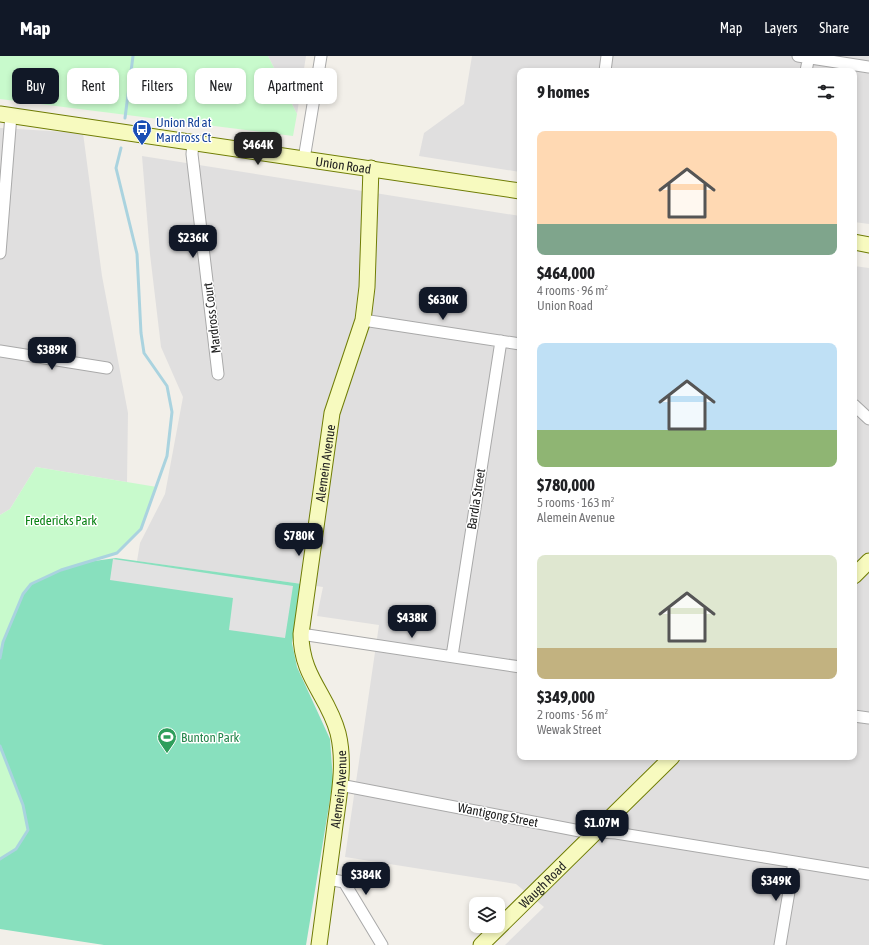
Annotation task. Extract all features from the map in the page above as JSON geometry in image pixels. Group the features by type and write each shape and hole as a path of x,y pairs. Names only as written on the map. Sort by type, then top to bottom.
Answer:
{"main road":[{"name":"Union Road","path":"6,114 517,191"},
{"name":"Alemein Avenue","path":"319,945 340,785 341,756 338,732 329,710 306,666 301,650 301,634 332,413 363,320 367,286 371,168"},
{"path":"857,243 869,245"},
{"path":"857,573 869,561"},
{"name":"Waugh Road","path":"481,945 669,760"}],"street":[{"path":"304,159 321,56"},
{"path":"605,68 607,56"},
{"path":"806,68 805,57 869,67"},
{"path":"0,253 6,114"},
{"name":"Mardross Court","path":"193,143 192,154 218,374"},
{"path":"363,320 517,344"},
{"name":"Bardia Street","path":"452,656 501,341"},
{"path":"0,351 107,368"},
{"path":"857,409 869,419"},
{"path":"301,634 517,667"},
{"path":"857,716 869,718"},
{"name":"Wantigong Street","path":"340,785 580,831 597,832 869,874"},
{"path":"780,945 794,862"},
{"path":"328,879 344,882 382,945"}],"shaded area":[{"path":"268,56 306,56 304,68 274,68"},
{"path":"472,56 869,56 869,224 857,222 857,68 517,68 517,172 419,156 424,133 464,104"},
{"path":"292,104 299,104 297,114"},
{"path":"0,128 83,133 102,276 128,413 127,482 36,467 10,509 0,515"},
{"path":"142,156 517,216 517,760 857,760 857,266 869,268 869,945 505,945 544,907 516,884 345,857 379,625 317,616 323,587 137,561 140,543 165,494 183,397 161,347 150,254"},
{"path":"113,559 293,586 285,638 229,630 233,598 110,580"}],"green space":[{"path":"0,56 268,56 274,68 254,68 254,104 292,104 297,114 293,136 40,104 59,104 59,68 12,68 12,101 0,99"},
{"name":"Fredericks Park","path":"36,467 157,487 141,529 117,553 61,570 0,658 0,515 10,509"},
{"name":"Bunton Park","path":"116,558 302,584 292,643 297,667 330,739 333,781 306,945 104,945 0,929 0,859 16,849 28,830 23,805 0,746 0,658 3,642 23,594 31,584 61,570 94,561"},
{"path":"0,746 23,805 28,830 16,849 0,859"}],"waterway":[{"path":"125,118 133,56"},
{"path":"0,658 3,642 23,594 31,584 61,570 117,553 141,529 167,456 172,412 167,386 144,353 141,333 137,254 116,168 121,148"},
{"path":"0,746 23,805 28,830 16,849 0,859"}],"place":[{"name":"Union Rd at Mardross Ct","path":"142,146"},
{"name":"Bunton Park","path":"167,754"}]}
